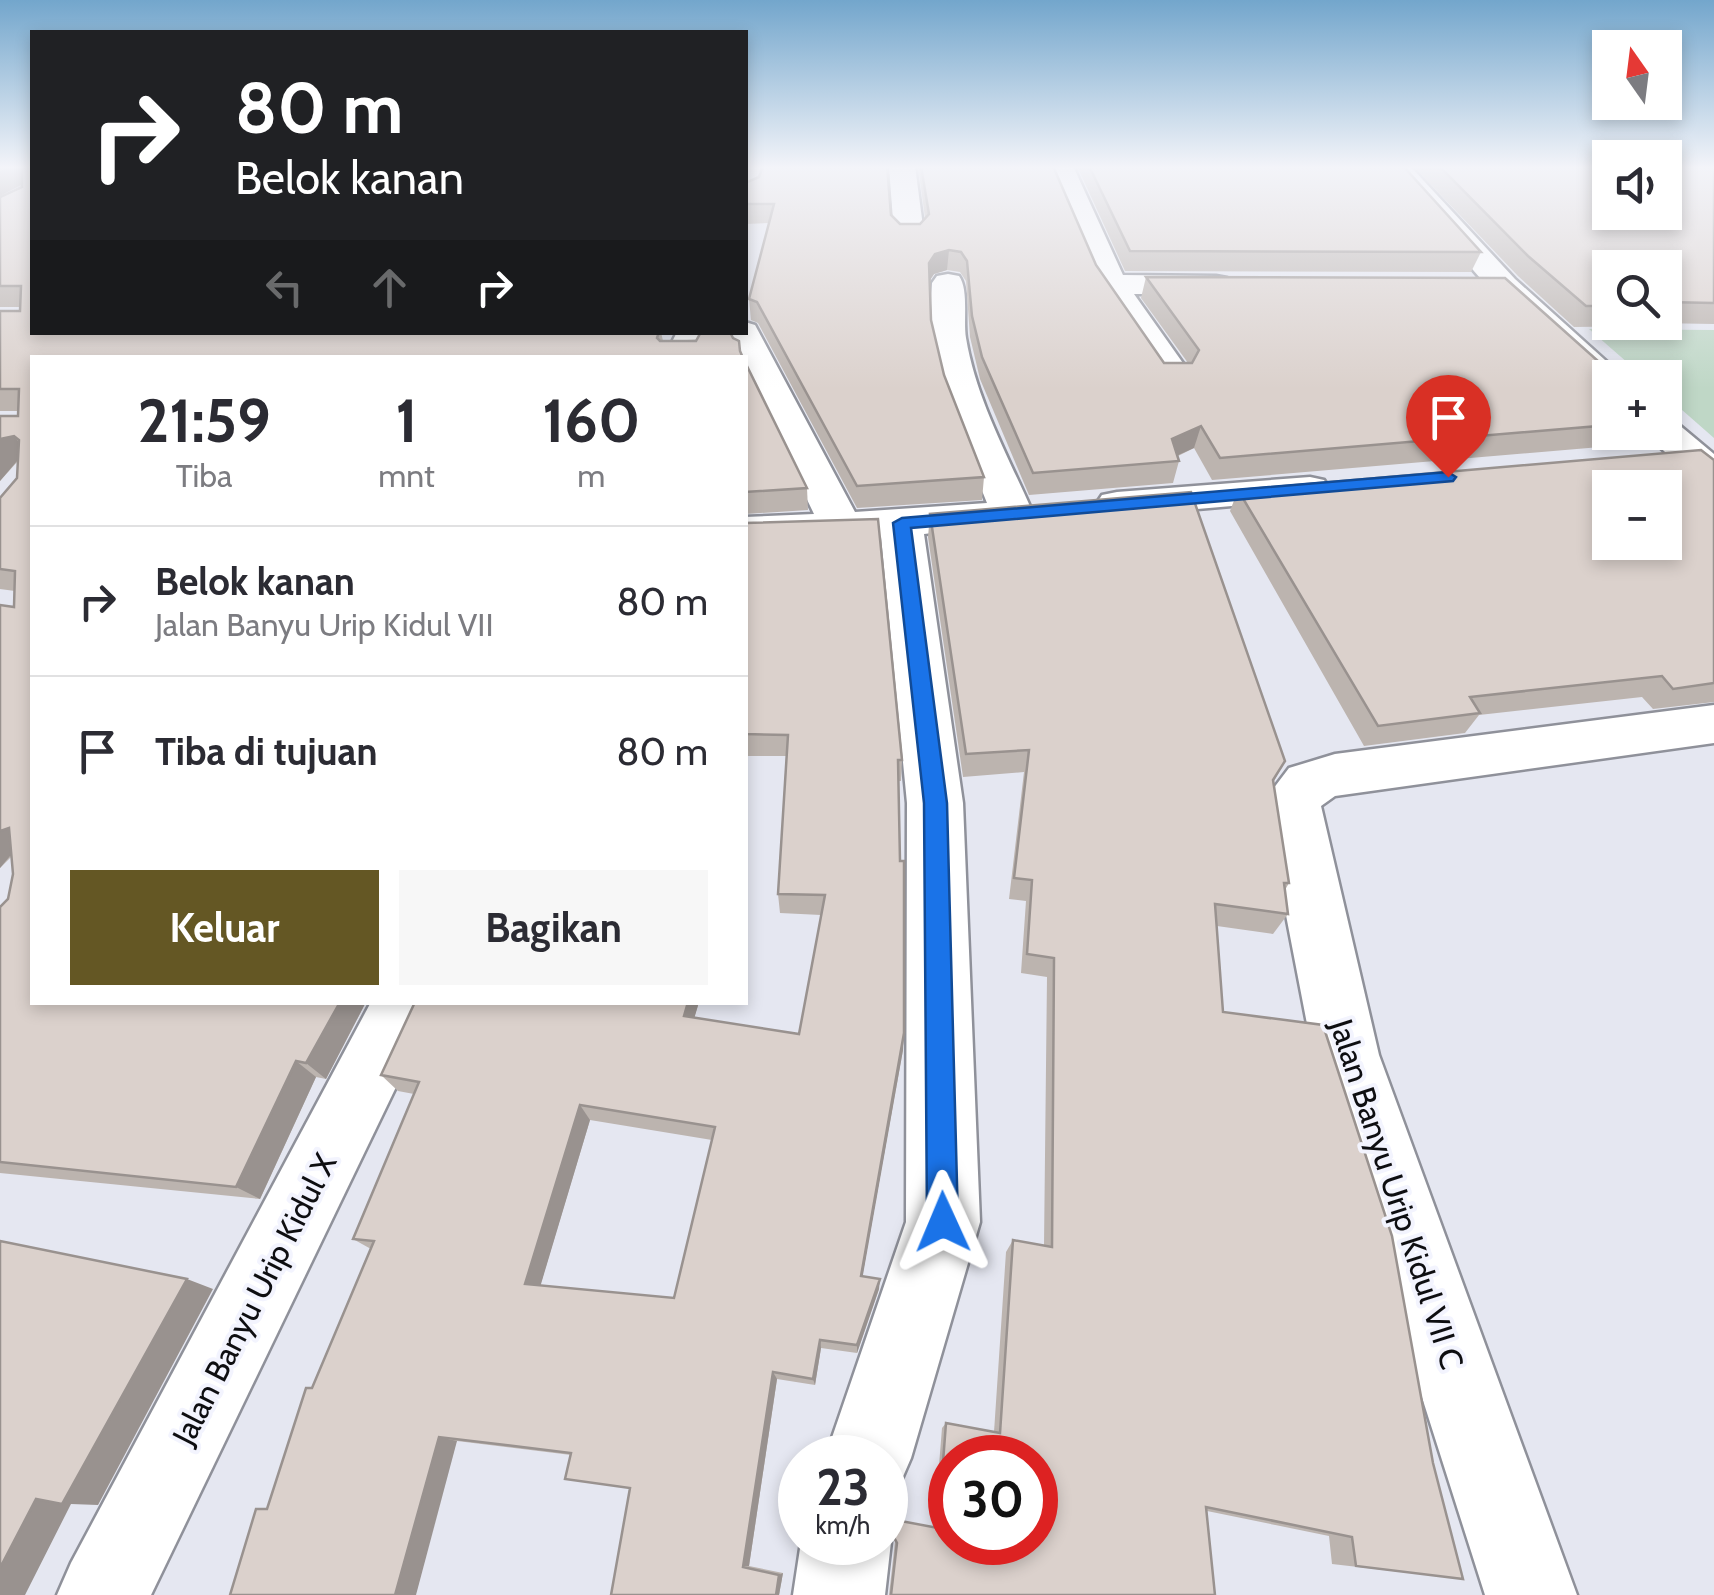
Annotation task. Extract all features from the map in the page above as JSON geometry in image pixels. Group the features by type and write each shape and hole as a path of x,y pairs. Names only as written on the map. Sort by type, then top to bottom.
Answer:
{"street":[{"path":"1093,240 1112,284 1172,374"},
{"path":"1463,240 1504,286 1592,366"},
{"path":"948,283 944,303 953,361 1045,510"},
{"path":"1112,284 1245,285"},
{"path":"1456,286 1504,286"},
{"path":"745,335 871,525 935,803 943,1222 875,1435"},
{"path":"748,530 871,525 1348,486"},
{"name":"Jalan Banyu Urip Kidul VII C","path":"1531,1595 1346,1055 1292,802 1308,783 1335,775 1714,724"},
{"name":"Jalan Banyu Urip Kidul X","path":"103,1595 403,1005"},
{"path":"839,1595 843,1565"}],"green space":[{"path":"1682,330 1714,330 1714,438 1682,410 1682,360 1625,360 1602,340 1682,340"}],"building":[{"path":"0,240 30,240 30,335 658,335 660,341 696,341 699,335 732,335 739,341 742,355 30,355 30,1005 338,1005 306,1063 296,1061 236,1187 0,1162 0,907 8,899 13,874 9,828 0,831 0,605 14,607 15,571 0,569 0,498 17,478 19,440 14,436 0,439 0,416 18,416 19,389 0,389 0,311 20,311 21,286 0,286"},
{"path":"764,240 1085,240 1096,265 1164,363 1192,363 1199,350 1146,277 1505,278 1597,360 1592,360 1592,427 1220,458 1201,426 1172,439 1179,461 1033,473 982,357 972,316 967,261 961,252 949,250 935,254 929,263 931,320 944,375 984,477 857,486 757,302 749,299"},
{"path":"1125,240 1471,240 1481,252 1130,251"},
{"path":"1513,240 1714,240 1714,303 1682,302 1682,250 1592,250 1592,306 1586,306"},
{"path":"748,368 807,488 748,492"},
{"path":"1701,450 1714,460 1714,683 1673,689 1662,676 1470,697 1480,713 1378,726 1238,490"},
{"path":"1191,492 1285,761 1273,780 1289,883 1284,883 1288,914 1215,904 1223,1012 1323,1025 1392,1236 1433,1463 1463,1579 1356,1566 1352,1537 1206,1507 1215,1595 891,1595 894,1565 908,1565 908,1522 928,1526 928,1565 1058,1565 1058,1435 945,1435 946,1423 1000,1433 1013,1240 1052,1247 1054,958 1027,954 1032,880 1014,878 1029,750 966,754 930,514"},
{"path":"878,519 902,760 898,760 900,861 904,861 904,1033 861,1276 880,1279 857,1345 820,1340 813,1379 773,1372 743,1567 779,1575 776,1595 611,1595 630,1488 565,1479 571,1453 439,1437 395,1595 230,1595 256,1509 267,1509 306,1388 312,1388 374,1241 353,1239 419,1082 381,1075 414,1005 687,1005 684,1016 799,1034 825,895 778,894 788,735 748,734 748,523","holes":["580,1105 715,1127 674,1298 525,1284"]},
{"path":"0,1241 187,1279 62,1504 36,1499 0,1568"}],"route":[{"path":"943,1222 935,803 902,523 1448,477"}]}
